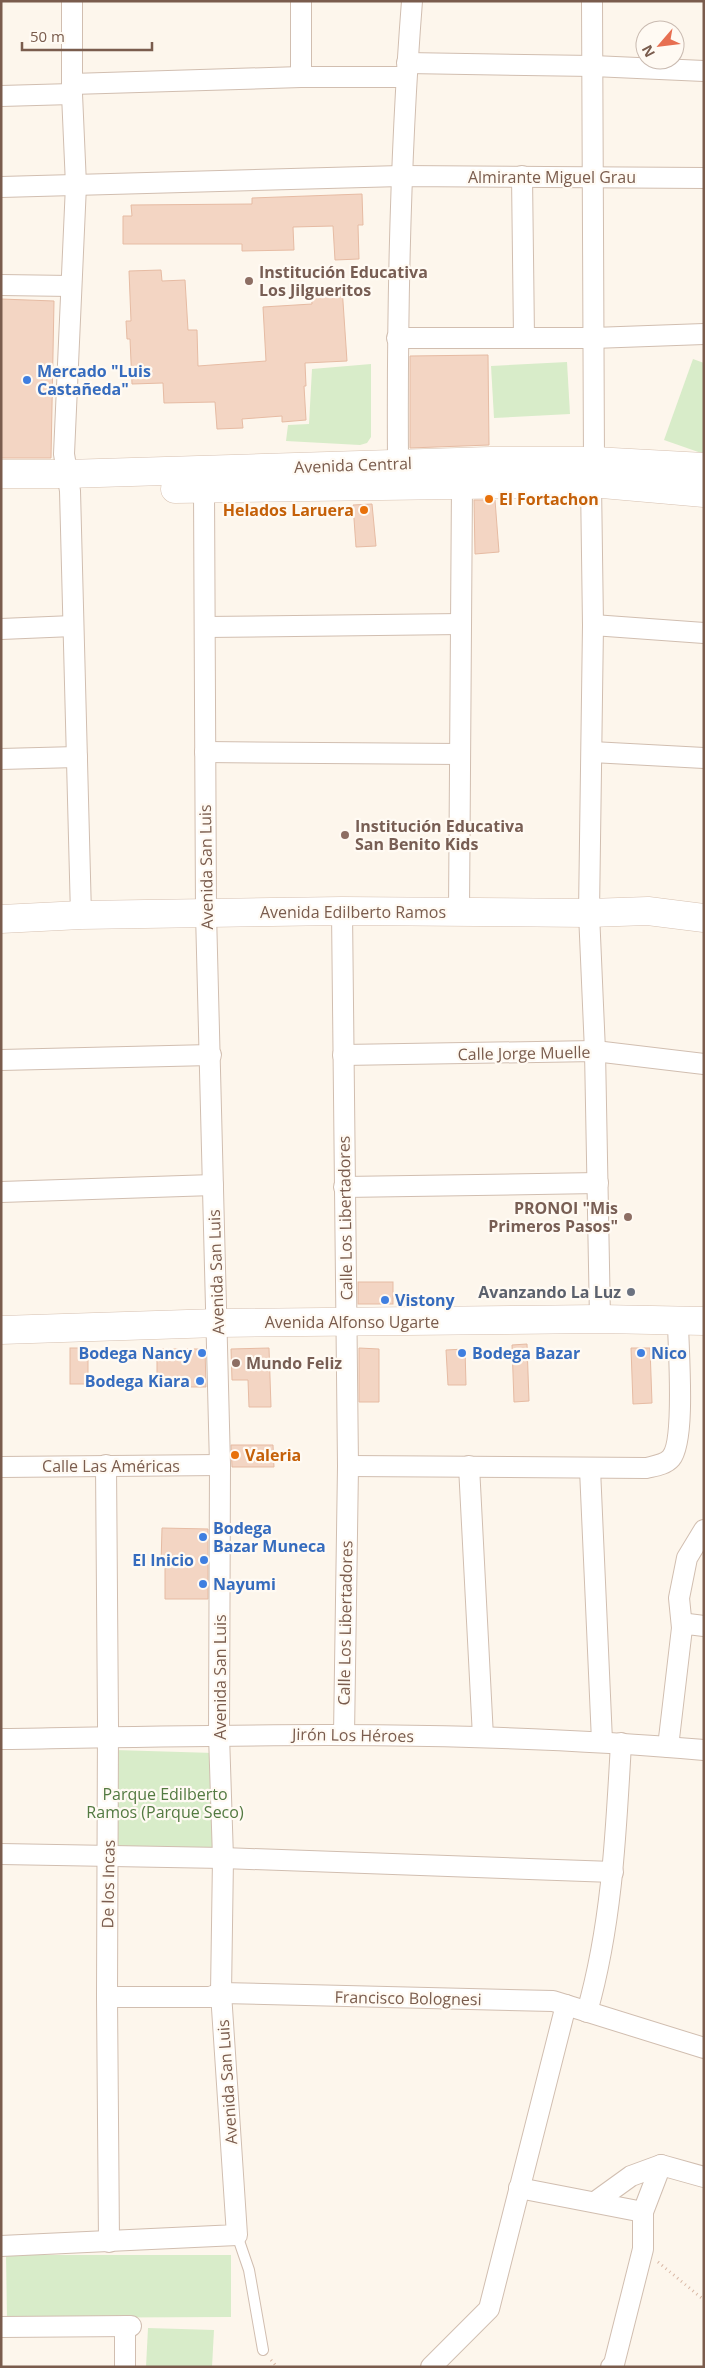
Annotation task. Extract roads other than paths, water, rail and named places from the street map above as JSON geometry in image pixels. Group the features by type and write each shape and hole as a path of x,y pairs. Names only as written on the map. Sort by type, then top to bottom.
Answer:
{"main road":[{"name":"Avenida Central","path":"1,492 68,483 398,463 593,472 704,493"},
{"name":"Avenida Central","path":"1,474 68,483 204,489 462,484 593,472 704,467"},
{"name":"Avenida Edilberto Ramos","path":"1,919 81,915 342,911 589,913 648,911 704,918"},
{"name":"Avenida Alfonso Ugarte","path":"1,1330 218,1323 600,1319 691,1321"}],"street":[{"path":"72,1 72,89 76,185 64,454 68,483 81,915"},
{"path":"301,1 301,77"},
{"path":"398,463 397,338 401,176 412,1"},
{"path":"592,1 595,177 592,752 589,913 595,1052 600,1319"},
{"path":"1,96 72,89 407,70 593,66 704,70"},
{"name":"Almirante Miguel Grau","path":"1,187 401,176 704,178"},
{"path":"522,176 524,337"},
{"path":"1,285 71,286"},
{"path":"397,338 593,338 704,334"},
{"path":"459,912 462,484"},
{"name":"Avenida San Luis","path":"204,489 206,913 218,1323 220,1466 219,1735 223,1858 221,1993 237,2235"},
{"path":"204,626 461,624"},
{"path":"593,625 704,633"},
{"path":"1,629 73,626"},
{"path":"205,752 460,754"},
{"path":"592,752 704,758"},
{"path":"1,759 77,757"},
{"name":"Calle Los Libertadores","path":"342,911 348,1466 344,1735"},
{"name":"Calle Jorge Muelle","path":"343,1055 595,1052 704,1064"},
{"path":"1,1060 211,1056"},
{"path":"344,1187 598,1183"},
{"path":"1,1192 213,1185"},
{"path":"348,1466 590,1469 646,1468 663,1464 671,1458 678,1440 691,1321"},
{"name":"Calle Las Américas","path":"1,1467 106,1465 220,1466"},
{"name":"De los Incas","path":"106,1465 108,1738 106,1997 109,2242"},
{"path":"469,1466 484,1737"},
{"path":"587,2012 596,1980 614,1872 611,1742 590,1469"},
{"path":"668,1747 682,1628 679,1598 687,1558 704,1530"},
{"path":"682,1628 688,1624 704,1626"},
{"name":"Jirón Los Héroes","path":"1,1739 219,1735 484,1737 611,1742 704,1750"},
{"path":"1,1854 108,1854 614,1872"},
{"name":"Francisco Bolognesi","path":"106,1997 210,1997 221,1993 553,2001 704,2048"},
{"path":"431,2367 489,2309 566,2005"},
{"path":"594,2202 630,2176 661,2165 704,2177"},
{"path":"611,2367 614,2364 643,2249 642,2212 661,2165"},
{"path":"519,2188 642,2212"},
{"path":"1,2246 237,2235"},
{"path":"1,2327 128,2326 125,2367"}],"lane":[{"path":"237,2235 249,2270 263,2350"}],"place":[{"name":"Institución Educativa Los Jilgueritos","path":"249,281"},
{"name":"Mercado \"Luis Castañeda\"","path":"27,380"},
{"name":"El Fortachon","path":"489,499"},
{"name":"Helados Laruera","path":"364,510"},
{"name":"Institución Educativa San Benito Kids","path":"345,835"},
{"name":"PRONOI \"Mis Primeros Pasos\"","path":"628,1217"},
{"name":"Avanzando La Luz","path":"631,1292"},
{"name":"Vistony","path":"385,1300"},
{"name":"Bodega Nancy","path":"202,1353"},
{"name":"Bodega Bazar","path":"462,1353"},
{"name":"Nico","path":"641,1353"},
{"name":"Mundo Feliz","path":"236,1363"},
{"name":"Bodega Kiara","path":"200,1381"},
{"name":"Valeria","path":"235,1455"},
{"name":"Bodega Bazar Muneca","path":"203,1537"},
{"name":"El Inicio","path":"204,1560"},
{"name":"Nayumi","path":"203,1584"}],"park label":[{"name":"Parque Edilberto Ramos (Parque Seco)","path":"165,1803"}]}
